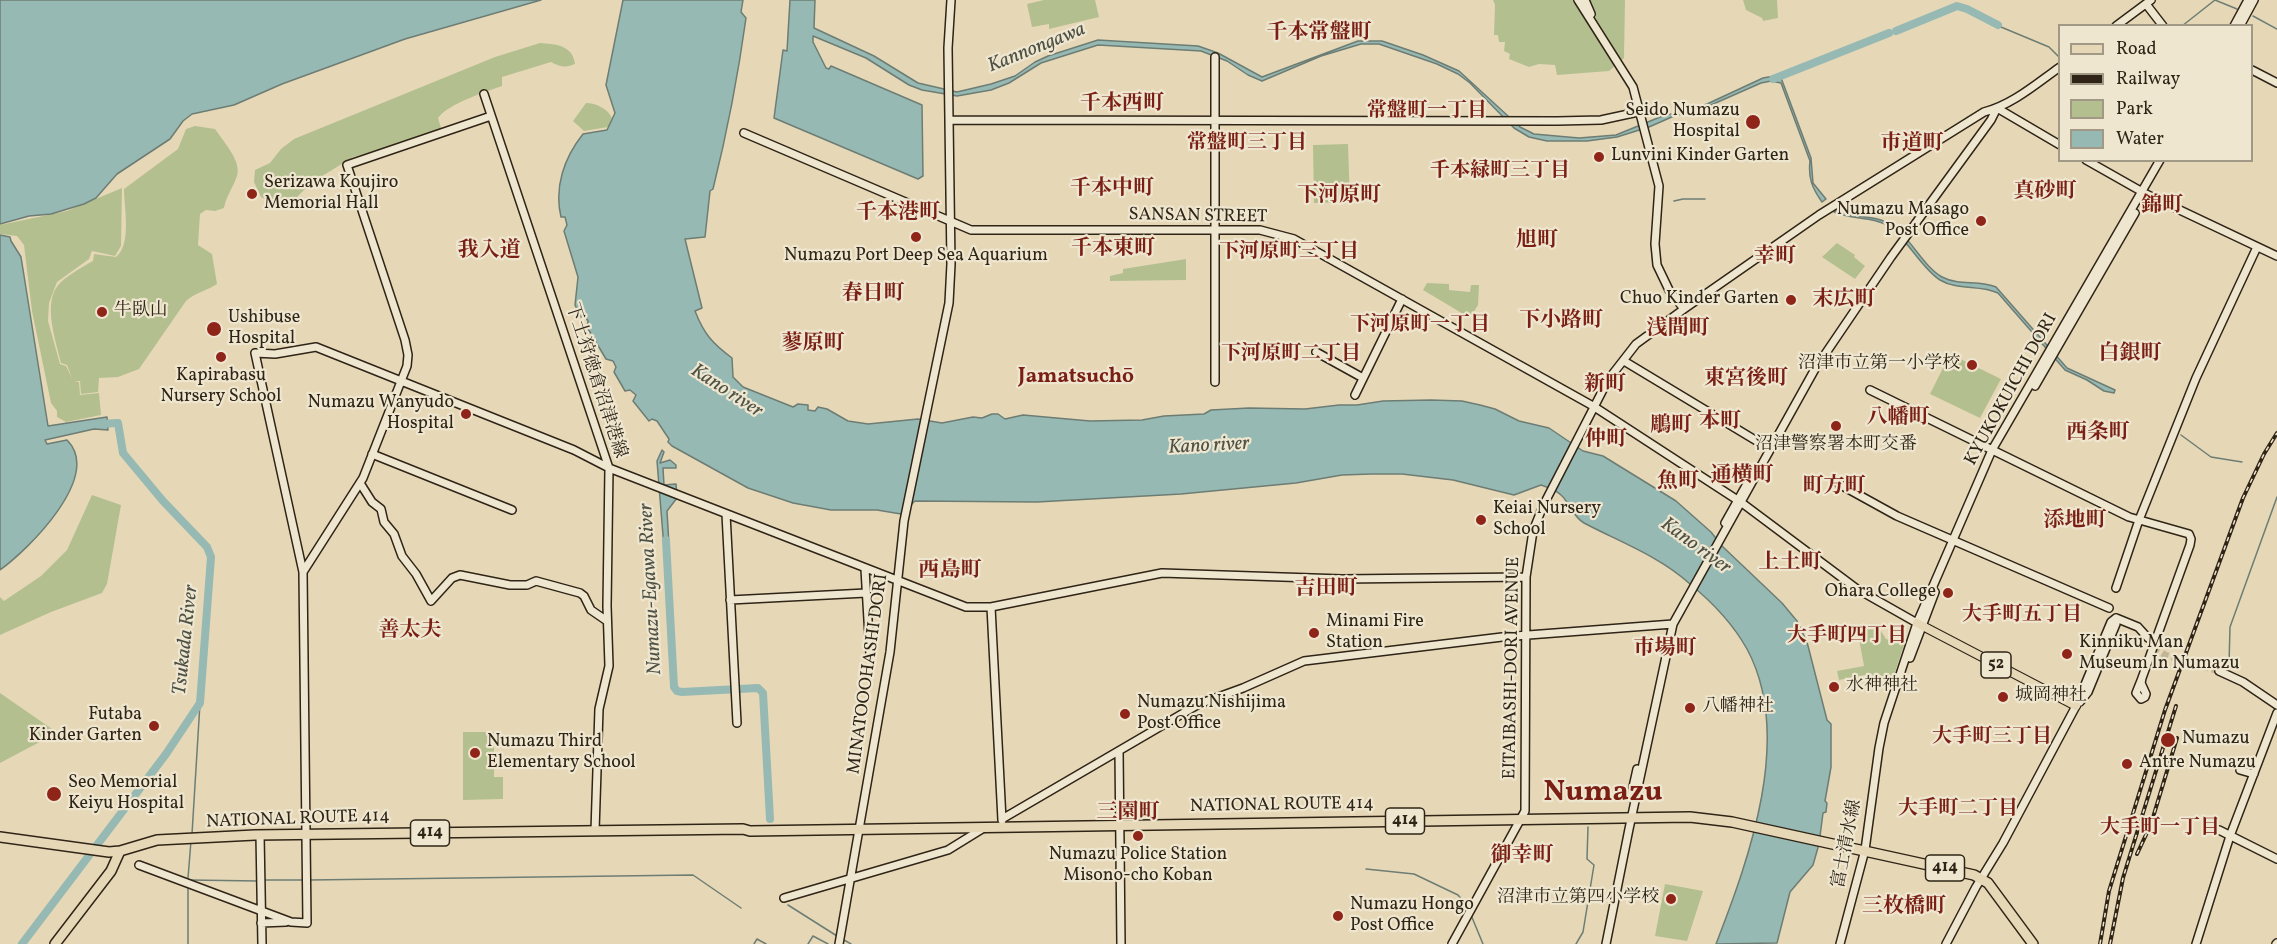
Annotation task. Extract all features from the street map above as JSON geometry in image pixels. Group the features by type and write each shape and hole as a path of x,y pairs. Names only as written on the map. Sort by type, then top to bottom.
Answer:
{"highway":[{"name":"NATIONAL ROUTE 414","path":"0,837 120,851 157,840 260,835 743,829 749,827 982,829 1522,818 1702,817 1865,850"},
{"name":"NATIONAL ROUTE 414","path":"860,827 1002,822 1119,825"},
{"name":"414","path":"1865,850 1974,875 1982,879 1988,883 2033,944"},
{"path":"55,944 111,872 120,851"}],"main road":[{"name":"52","path":"1919,624 2076,706"}],"street":[{"path":"951,0 949,29 951,221"},
{"path":"1578,0 1634,88 1638,112 1659,186 1655,244 1657,265 1669,290 1684,309"},
{"path":"1585,0 1593,22"},
{"path":"2235,24 2248,0"},
{"path":"2241,24 2254,0"},
{"path":"2119,24 2148,2 2162,24"},
{"path":"1215,57 1215,382"},
{"name":"EITAIBASHI-DORI AVENUE","path":"1522,818 1525,811 1526,577 1534,528 1608,380 1636,344 1835,204 1984,112 1997,108 2058,68"},
{"path":"2253,70 2277,82"},
{"name":"下土狩徳倉沼津港線","path":"484,94 609,468 607,621 609,666 599,709 596,831"},
{"path":"1605,944 1629,818 1671,625 1762,458 1770,449 1815,369 1903,239 1991,120 1997,108 2058,144"},
{"path":"950,120 1601,120 1638,112"},
{"path":"303,572 360,483 402,381 408,355 347,165 491,116"},
{"name":"SANSAN STREET","path":"744,133 968,229 981,231 1260,230 1283,235 1324,254 1593,406 1740,501 1857,588 1919,624"},
{"path":"2090,162 2144,193 2277,256"},
{"name":"KYUKOKUICHI DORI","path":"2144,193 2159,162"},
{"name":"KYUKOKUICHI DORI","path":"1955,541 1994,451 2164,162"},
{"name":"MINATOOOHASHI DORI","path":"839,944 890,652 904,521 949,303 951,221"},
{"path":"2116,588 2139,520 2196,378 2257,247"},
{"path":"1354,395 1402,299"},
{"path":"261,923 307,922 307,880 303,572 255,353 275,354 316,347 574,450 609,468 656,487 966,607 991,607 1162,573 1342,579 1526,577"},
{"path":"1316,352 1363,378"},
{"path":"1624,361 1770,449"},
{"path":"1870,390 2139,520 2189,534 2191,539 2142,678"},
{"path":"372,454 512,510"},
{"path":"360,483 372,502 381,508 384,522 394,534 402,556 416,574 431,601 452,578 460,575 510,585 527,585 536,581 580,593 591,610 607,621"},
{"path":"1839,484 1897,516 2109,608"},
{"path":"726,514 737,723"},
{"path":"1919,624 1955,541"},
{"path":"865,569 870,654"},
{"path":"730,600 866,593"},
{"path":"991,607 1002,822 1199,704 1243,688 1304,661 1526,635 1671,625"},
{"path":"1946,944 2076,706 2111,622 2116,618 2138,627 2148,638"},
{"name":"富士清水線","path":"1840,944 1865,850 1884,723 1919,624"},
{"path":"2220,671 2243,682 2277,705"},
{"path":"2196,944 2230,836 2277,713"},
{"path":"1119,751 1121,944"},
{"path":"2240,770 2254,774"},
{"path":"1452,944 1522,818"},
{"path":"784,898 948,850 982,829"},
{"path":"2219,830 2277,859"},
{"path":"260,835 262,944"},
{"path":"139,865 291,922"}],"green space":[{"path":"1044,0 1095,0 1099,17 1049,29 1049,24 1032,27 1027,4"},
{"path":"1493,0 1625,0 1624,58 1609,71 1557,75 1555,65 1539,64 1529,67 1509,59 1510,54 1504,51 1505,42 1499,42 1498,35 1494,35 1495,5"},
{"path":"1743,0 1777,0 1778,18 1763,21 1762,18 1746,10"},
{"path":"540,43 567,49 574,58 575,64 563,66 551,62 502,77 502,86 467,99 443,113 438,118 441,128 439,130 353,157 311,183 296,198 273,203 261,197 254,182 255,170 270,163 281,149 294,139 495,57"},
{"path":"586,103 598,105 608,112 612,118 608,127 584,131 573,121"},
{"path":"195,126 215,129 231,151 238,170 224,208 215,211 206,210 200,214 198,245 212,254 217,284 186,301 139,369 118,377 99,378 98,392 81,394 80,381 74,381 79,382 80,395 99,393 101,415 66,422 57,417 57,411 51,403 32,311 24,245 17,236 0,234 0,225 67,211 122,188 121,246 115,256 92,251 89,259 57,282 49,303 48,321 60,364 66,366 72,378 67,365 61,363 54,332 51,310 55,290 68,276 93,261 94,254 116,257 121,251 126,235 124,189 178,149 186,129"},
{"path":"1348,144 1350,202 1314,203 1313,145"},
{"path":"1837,243 1855,255 1854,257 1865,266 1855,279 1822,257"},
{"path":"1186,259 1186,280 1110,281 1110,276 1123,273 1123,269"},
{"path":"1427,283 1449,284 1449,290 1470,292 1471,285 1479,285 1478,305 1470,318 1423,290"},
{"path":"1950,354 2001,379 1980,418 1930,394"},
{"path":"92,495 121,505 107,584 102,593 51,612 0,635 0,597 4,601 41,576 67,550"},
{"path":"1867,626 1881,631 1886,639 1904,645 1890,687 1876,682 1870,674 1839,680 1837,671 1864,666 1859,639"},
{"path":"0,693 52,729 51,736 0,763"},
{"path":"463,732 494,732 494,777 503,777 503,799 463,800"},
{"path":"1665,884 1703,891 1687,941 1655,936"}],"water":[{"path":"0,0 541,0 405,39 282,84 234,105 192,114 183,121 170,139 117,174 96,198 51,214 29,216 0,224"},
{"name":"Kano river","path":"623,0 743,0 741,12 746,18 732,104 713,189 710,191 705,237 685,239 702,308 695,311 709,338 732,358 733,377 743,387 793,407 798,404 808,405 808,410 815,411 818,407 827,409 848,421 868,424 918,419 942,423 973,417 982,418 992,414 998,414 1005,419 1023,415 1090,421 1142,420 1164,416 1204,414 1211,410 1305,409 1383,401 1462,401 1495,409 1519,421 1549,428 1583,451 1603,456 1676,501 1711,532 1722,546 1782,603 1797,621 1807,642 1827,720 1831,724 1831,767 1825,801 1827,803 1826,812 1823,813 1819,844 1813,865 1790,892 1777,943 1716,944 1753,836 1762,797 1767,758 1767,720 1761,683 1747,649 1722,614 1678,574 1652,557 1584,523 1564,498 1551,489 1541,485 1514,495 1453,480 1402,474 1342,475 1296,483 1181,494 1037,502 915,501 901,514 877,510 831,510 793,503 748,488 672,446 657,421 652,419 649,421 633,401 636,395 630,390 625,391 614,372 616,367 613,361 606,359 587,327 588,321 584,315 581,317 575,305 578,277 564,231 567,225 565,217 561,217 559,206 562,173 576,143 583,134 607,130 615,113 606,85"},
{"path":"790,0 815,0 814,28 874,56 918,83 957,92 1015,76 1048,56 1098,40 1198,46 1218,53 1262,77 1358,41 1382,41 1423,55 1459,71 1520,127 1534,134 1579,138 1616,135 1665,115 1685,112 1707,104 1763,78 1780,75 1811,158 1813,183 1826,199 1822,202 1813,187 1810,178 1810,161 1781,83 1771,81 1761,83 1702,109 1674,116 1617,137 1587,141 1547,141 1529,137 1514,128 1470,83 1458,74 1437,64 1379,44 1361,44 1321,56 1262,81 1227,61 1201,51 1098,45 1041,63 1009,83 991,90 957,96 922,90 909,85 866,58 813,36 813,42 826,68 829,69 831,66 922,105 923,176 918,179 774,118 783,50 787,51"},
{"path":"1837,210 1849,215 1874,218 1894,227 1942,277 1996,287 2067,368 2115,390 2114,393 2104,391 2065,370 1998,293 1954,285 1940,280 1888,226 1876,221 1834,212"},
{"path":"0,235 10,237 21,257 48,426 107,417 108,430 94,429 45,440 47,444 67,440 76,455 76,473 58,511 28,546 0,570"},
{"path":"662,450 664,452 660,463 670,460 676,465 676,468 663,468 664,485 676,484 677,498 667,511 669,548 664,548 657,461"}],"waterway":[{"path":"2185,24 2215,0 2237,9"},
{"path":"1896,31 1957,6 1998,25"},
{"path":"2253,16 2277,29"},
{"path":"2001,27 2049,47 2058,56"},
{"path":"1773,79 1889,33"},
{"path":"1674,201 1705,199"},
{"name":"Tsukada River","path":"22,944 166,754 200,703 211,557 207,547 163,501 123,453 118,423 99,424"},
{"path":"2181,435 2211,457 2242,462"},
{"path":"2229,665 2230,627 2277,497"},
{"name":"Numazu-Egawa River","path":"666,540 674,687 677,691 682,692 758,688 763,693 770,819"},
{"path":"192,834 200,703"},
{"path":"1576,944 1583,932 1594,865 1587,859 1588,827"},
{"path":"188,878 191,841"},
{"path":"1366,869 1414,874 1458,895 1468,907"},
{"path":"309,880 693,875 741,908"},
{"path":"189,880 259,881"},
{"path":"264,880 304,880"},
{"path":"188,886 188,944"},
{"path":"788,905 837,936"},
{"path":"1471,915 1483,944"},
{"path":"808,944 813,936 828,944"},
{"path":"754,944 757,939 766,944"},
{"path":"844,940 851,944"}],"tunnel":[{"path":"2148,638 2157,650 2165,655 2219,671"}],"railway":[{"path":"2100,944 2109,891 2165,710 2243,498 2277,433"},
{"path":"2110,944 2123,878 2176,706"},
{"path":"2137,854 2151,824 2177,738"}],"place":[{"name":"Seido Numazu Hospital","path":"1753,122"},
{"name":"Lunvini Kinder Garten","path":"1599,157"},
{"name":"Serizawa Koujiro Memorial Hall","path":"252,194"},
{"name":"Numazu Masago Post Office","path":"1981,221"},
{"name":"Numazu Port Deep Sea Aquarium","path":"916,237"},
{"name":"Chuo Kinder Garten","path":"1791,300"},
{"name":"牛臥山","path":"102,312"},
{"name":"Ushibuse Hospital","path":"214,329"},
{"name":"Kapirabasu Nursery School","path":"221,357"},
{"name":"沼津市立第一小学校","path":"1972,365"},
{"name":"Numazu Wanyudo Hospital","path":"466,414"},
{"name":"沼津警察署本町交番","path":"1836,426"},
{"name":"Keiai Nursery School","path":"1481,520"},
{"name":"Ohara College","path":"1948,593"},
{"name":"Minami Fire Station","path":"1314,633"},
{"name":"Kinniku Man Museum In Numazu","path":"2067,654"},
{"name":"水神神社","path":"1834,687"},
{"name":"城岡神社","path":"2003,697"},
{"name":"八幡神社","path":"1690,708"},
{"name":"Numazu Nishijima Post Office","path":"1125,714"},
{"name":"Futaba Kinder Garten","path":"154,726"},
{"name":"Numazu","path":"2168,740"},
{"name":"Numazu Third Elementary School","path":"475,753"},
{"name":"Antre Numazu","path":"2127,764"},
{"name":"Seo Memorial Keiyu Hospital","path":"54,794"},
{"name":"Numazu Police Station Misono-cho Koban","path":"1138,836"},
{"name":"沼津市立第四小学校","path":"1671,899"},
{"name":"Numazu Hongo Post Office","path":"1338,916"}],"district":[{"name":"千本常盤町","path":"1319,34"},
{"name":"千本西町","path":"1122,105"},
{"name":"常盤町一丁目","path":"1427,112"},
{"name":"常盤町三丁目","path":"1247,144"},
{"name":"市道町","path":"1912,145"},
{"name":"千本緑町三丁目","path":"1500,172"},
{"name":"千本中町","path":"1112,190"},
{"name":"真砂町","path":"2045,193"},
{"name":"下河原町","path":"1339,197"},
{"name":"錦町","path":"2162,207"},
{"name":"千本港町","path":"898,214"},
{"name":"旭町","path":"1537,242"},
{"name":"千本東町","path":"1113,250"},
{"name":"我入道","path":"489,252"},
{"name":"下河原町三丁目","path":"1289,253"},
{"name":"幸町","path":"1775,258"},
{"name":"春日町","path":"873,295"},
{"name":"末広町","path":"1844,301"},
{"name":"下小路町","path":"1561,322"},
{"name":"下河原町一丁目","path":"1420,326"},
{"name":"浅間町","path":"1678,330"},
{"name":"蓼原町","path":"813,345"},
{"name":"下河原町二丁目","path":"1291,355"},
{"name":"白銀町","path":"2130,355"},
{"name":"Jamatsuchō","path":"1076,378"},
{"name":"東宮後町","path":"1746,380"},
{"name":"新町","path":"1605,386"},
{"name":"八幡町","path":"1898,419"},
{"name":"本町","path":"1720,423"},
{"name":"鵰町","path":"1671,427"},
{"name":"西条町","path":"2098,434"},
{"name":"仲町","path":"1606,441"},
{"name":"通横町","path":"1742,477"},
{"name":"魚町","path":"1678,483"},
{"name":"町方町","path":"1834,488"},
{"name":"添地町","path":"2075,522"},
{"name":"上土町","path":"1790,564"},
{"name":"西島町","path":"950,572"},
{"name":"吉田町","path":"1326,590"},
{"name":"大手町五丁目","path":"2022,616"},
{"name":"善太夫","path":"410,632"},
{"name":"大手町四丁目","path":"1847,637"},
{"name":"市場町","path":"1665,650"},
{"name":"大手町三丁目","path":"1992,738"},
{"name":"Numazu","path":"1603,794"},
{"name":"大手町二丁目","path":"1958,810"},
{"name":"三園町","path":"1128,814"},
{"name":"大手町一丁目","path":"2160,829"},
{"name":"御幸町","path":"1522,857"},
{"name":"三枚橋町","path":"1904,908"}],"water label":[{"name":"Kannongawa","path":"1037,49"}]}
